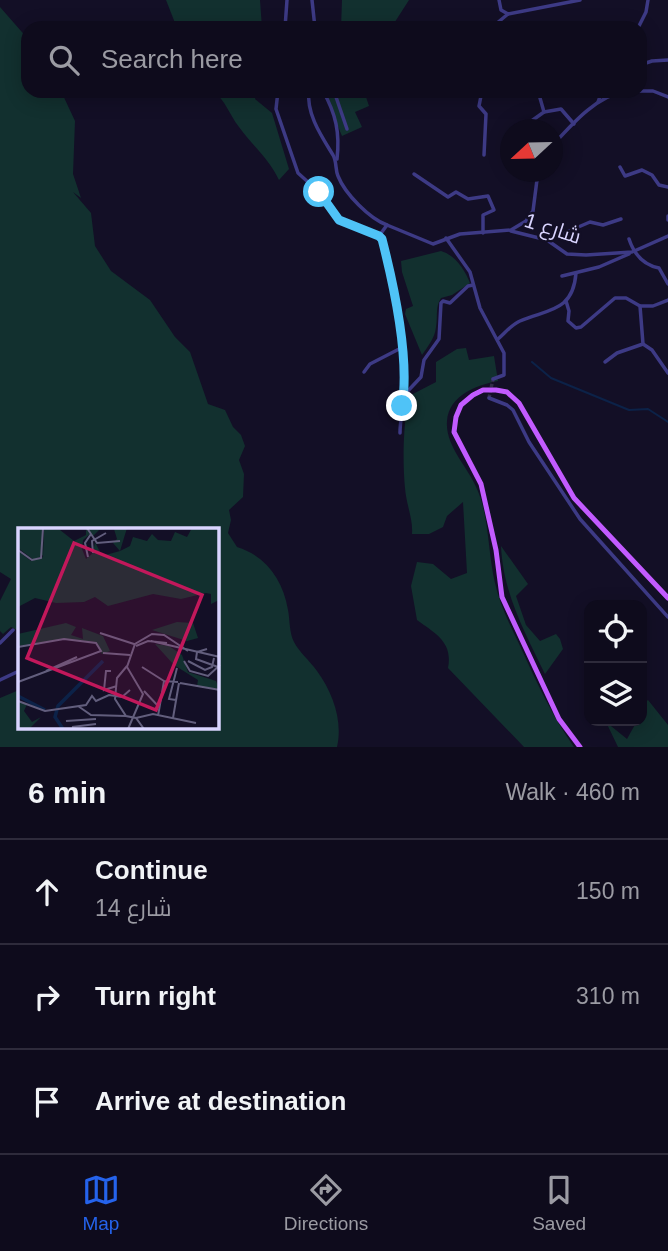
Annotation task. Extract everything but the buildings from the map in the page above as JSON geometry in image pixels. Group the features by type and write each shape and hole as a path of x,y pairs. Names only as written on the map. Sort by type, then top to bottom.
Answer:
{"main road":[{"path":"580,747 559,719 502,597 496,550 481,484 454,432 461,405 483,390 507,392 519,403 574,498 668,598"}],"street":[{"path":"286,21 287,0"},
{"path":"312,0 314,21"},
{"path":"499,0 501,10 508,14"},
{"path":"500,21 508,14 580,0"},
{"path":"642,21 648,0"},
{"path":"647,63 668,60"},
{"path":"647,91 668,97"},
{"path":"277,98 276,109 298,173 319,192 339,220 382,239 403,347 404,396 400,433"},
{"path":"309,98 309,105 325,145 335,157 338,176 366,213 376,221 433,244 460,233 509,230 526,221 533,211 537,182"},
{"path":"327,98 333,109 340,139 336,163"},
{"path":"336,98 347,129"},
{"path":"481,98 479,106 486,114 484,155"},
{"path":"540,98 544,112"},
{"path":"598,103 600,98"},
{"path":"563,135 603,98"},
{"path":"534,119 544,112 561,109 574,124"},
{"path":"620,167 625,176 642,170 652,174 659,185 668,187"},
{"path":"414,174 448,197 456,192 468,199 488,197 494,210 483,215 483,233"},
{"path":"547,240 590,222 603,225 621,219"},
{"path":"379,236 387,225"},
{"name":"شارع 1","path":"509,230 547,240 567,254 586,256 634,252 668,236"},
{"path":"446,238 470,272 480,308 504,354 504,375 493,379"},
{"path":"629,239 634,252 645,265 659,268 668,284"},
{"path":"562,276 599,267 634,252"},
{"path":"498,340 509,328 521,321 548,313 566,301 575,283 576,273"},
{"path":"404,396 421,377 424,360 439,339 441,303 450,303 468,286 473,285"},
{"path":"566,301 568,321 576,328 581,327 615,298 626,298 640,306 653,306 668,300"},
{"path":"640,306 643,344"},
{"path":"605,362 617,353 643,344"},
{"path":"643,344 652,350 668,373"},
{"path":"363,372 370,365 403,347"},
{"path":"489,398 513,410 529,442 580,519 668,618"},
{"path":"0,643 13,630"},
{"path":"0,680 18,671"}],"green space":[{"path":"166,0 260,0 262,21 174,21"},
{"path":"342,0 409,0 396,21 341,21"},
{"path":"0,7 21,31 21,98 64,98 75,121 73,174 81,198 73,192 91,213 95,246 111,271 150,300 175,337 190,352 208,404 225,410 233,427 241,435 245,446 239,460 244,474 243,497 229,510 231,520 228,533 237,547 265,563 277,579 286,599 294,642 317,671 332,698 338,717 337,747 0,747 0,698 18,690 18,730 219,730 219,528 18,528 18,630 11,627 3,634 0,631 0,601 11,579 0,572"},
{"path":"255,98 272,113 289,169 279,180 239,127 221,99"},
{"path":"326,98 366,98 369,106 355,112 362,127 342,136"},
{"path":"441,251 459,264 470,283 439,301 434,335 422,355 405,314 406,309 413,306 401,261"},
{"path":"466,348 469,360 494,356 498,381 481,385 458,398 449,412 447,430 481,499 497,592 503,608 545,699 574,747 524,747 448,668 448,652 442,639 417,620 411,586 417,562 433,564 451,579 467,573 463,502 447,516 443,527 429,534 412,534 404,473 407,407 409,396 436,382 436,362 457,349"},
{"path":"501,546 528,584 516,596 526,625 540,641 556,634 560,639 563,649 545,674 511,596"},
{"path":"647,701 668,725 668,747 618,747 608,726 627,739 634,726 647,726"}],"waterway":[{"path":"532,362 551,378 629,410 648,409 668,422"}],"tunnel":[{"path":"489,398 493,379"}],"route":[{"path":"319,192 339,220 382,239 403,348 402,406"}]}
